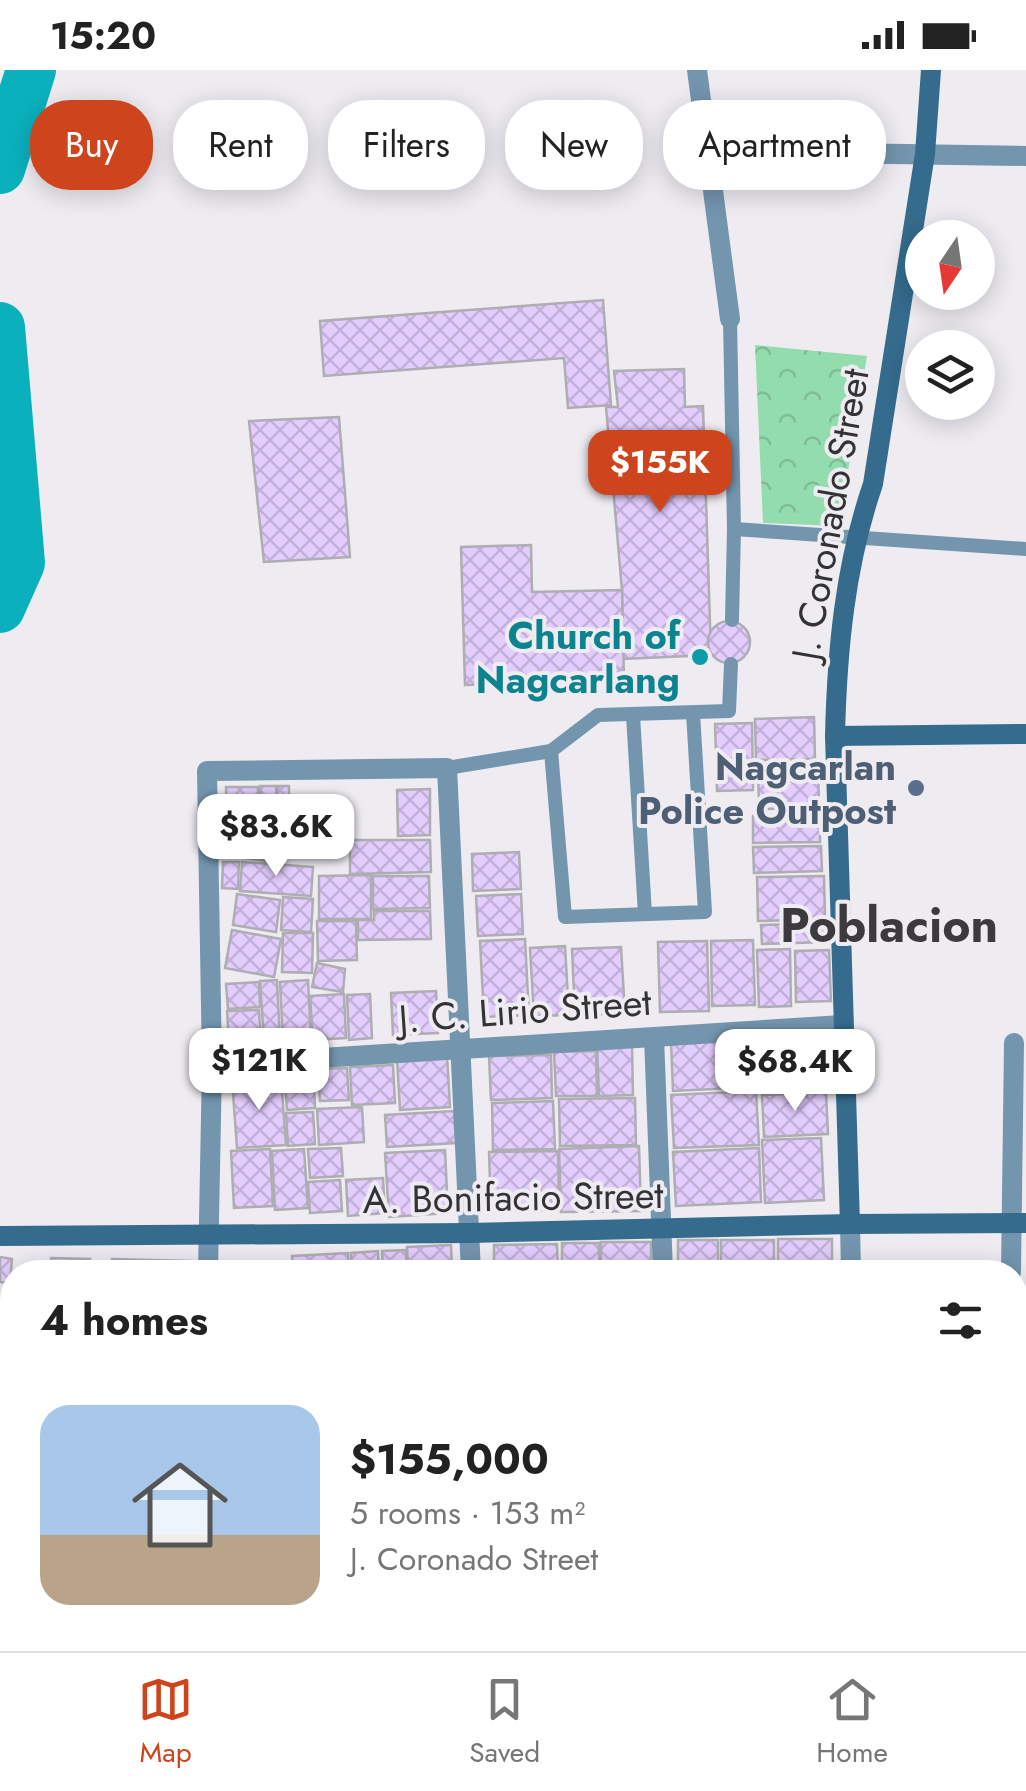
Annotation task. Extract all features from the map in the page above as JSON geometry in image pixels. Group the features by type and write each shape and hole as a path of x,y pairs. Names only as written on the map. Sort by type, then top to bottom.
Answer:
{"main road":[{"name":"J. Coronado Street","path":"850,1224 834,736 837,666 855,536 873,484 925,154 931,70"},
{"path":"834,736 1026,732"},
{"name":"A. Bonifacio Street","path":"0,1236 1019,1223"}],"street":[{"path":"697,70 700,100"},
{"path":"886,153 1026,156"},
{"path":"712,190 730,319"},
{"path":"208,1260 212,1066 206,771 447,768 471,1260"},
{"name":"J. C. Lirio Street","path":"212,1066 842,1025"},
{"path":"654,1037 662,1260"},
{"path":"1013,1260 1019,1223 1014,1043"},
{"name":"J. Coronado Street","path":"850,1224 852,1260"}],"lane":[{"path":"730,319 732,620"},
{"path":"734,529 1026,549"},
{"path":"447,768 551,751 598,715 730,712 730,664"},
{"path":"551,751 566,917 705,912 694,713"},
{"path":"633,715 644,914"}],"green space":[{"path":"755,345 867,356 839,526 763,523"}],"building":[{"path":"603,300 611,405 568,408 564,358 324,376 320,321"},
{"path":"684,369 685,407 703,406 711,655 623,659 622,590 606,407 618,407 614,371"},
{"path":"339,417 350,557 264,562 249,421"},
{"path":"531,545 532,592 622,590 624,681 465,685 461,547"},
{"path":"729,621 744,627 750,642 744,657 729,663 714,657 708,642 714,627"},
{"path":"814,717 815,759 756,760 755,719"},
{"path":"752,723 753,790 717,791 715,724"},
{"path":"818,767 819,808 759,809 758,769"},
{"path":"260,786 276,786 277,820 261,820"},
{"path":"277,786 289,786 289,817 278,817"},
{"path":"226,787 258,787 258,818 227,818"},
{"path":"430,789 430,835 398,836 397,790"},
{"path":"820,815 820,842 753,843 753,816"},
{"path":"253,820 279,824 277,838 251,834"},
{"path":"239,835 278,840 276,862 236,857"},
{"path":"350,840 430,840 431,872 350,874"},
{"path":"821,846 822,871 754,873 753,847"},
{"path":"519,852 521,889 473,891 472,854"},
{"path":"223,862 239,862 238,889 222,888"},
{"path":"242,862 313,867 311,896 240,891"},
{"path":"371,875 371,919 319,919 319,876"},
{"path":"373,876 429,876 430,908 373,909"},
{"path":"824,876 825,919 758,921 757,877"},
{"path":"237,894 280,900 276,932 233,925"},
{"path":"521,894 523,934 478,936 476,896"},
{"path":"283,897 313,899 311,932 281,930"},
{"path":"374,911 430,911 431,939 358,940 358,920 374,920"},
{"path":"317,921 356,921 357,960 318,961"},
{"path":"827,923 827,942 762,944 761,925"},
{"path":"232,930 281,939 274,977 225,968"},
{"path":"283,933 313,933 312,973 282,972"},
{"path":"525,939 529,1015 484,1017 480,941"},
{"path":"753,940 755,1005 712,1006 711,941"},
{"path":"707,941 709,1011 660,1012 658,942"},
{"path":"565,946 569,1015 534,1016 530,948"},
{"path":"621,947 625,1013 575,1016 572,949"},
{"path":"790,949 791,1006 759,1007 757,950"},
{"path":"829,950 831,1001 796,1002 795,951"},
{"path":"317,963 345,969 343,992 312,987"},
{"path":"277,980 280,1040 264,1040 260,981"},
{"path":"308,980 311,1040 283,1041 280,982"},
{"path":"259,982 260,1007 228,1009 226,984"},
{"path":"436,991 438,1033 393,1035 391,993"},
{"path":"344,994 346,1038 313,1040 310,996"},
{"path":"370,994 372,1038 349,1040 347,995"},
{"path":"259,1010 261,1042 229,1043 227,1011"},
{"path":"803,1032 805,1084 758,1085 755,1035"},
{"path":"833,1033 835,1088 806,1089 804,1034"},
{"path":"753,1037 755,1087 673,1091 671,1041"},
{"path":"632,1045 633,1095 599,1096 597,1046"},
{"path":"596,1051 597,1096 556,1096 554,1052"},
{"path":"551,1055 552,1098 491,1100 489,1056"},
{"path":"447,1056 450,1107 400,1110 397,1059"},
{"path":"393,1065 395,1103 352,1105 350,1067"},
{"path":"347,1068 349,1100 320,1101 318,1069"},
{"path":"313,1070 315,1108 287,1110 284,1071"},
{"path":"281,1078 286,1145 237,1148 232,1080"},
{"path":"756,1091 759,1145 674,1148 671,1095"},
{"path":"826,1092 828,1134 764,1137 762,1095"},
{"path":"635,1098 636,1145 560,1146 559,1099"},
{"path":"553,1101 555,1149 493,1150 492,1103"},
{"path":"362,1107 364,1142 319,1145 317,1109"},
{"path":"454,1111 456,1143 387,1147 385,1115"},
{"path":"313,1112 315,1144 288,1146 286,1113"},
{"path":"821,1138 824,1200 765,1203 762,1140"},
{"path":"639,1146 641,1211 561,1212 559,1149"},
{"path":"341,1148 343,1176 310,1178 308,1149"},
{"path":"759,1148 761,1202 676,1206 673,1152"},
{"path":"270,1149 273,1206 234,1208 231,1151"},
{"path":"304,1149 308,1208 275,1210 272,1151"},
{"path":"445,1150 448,1213 389,1217 385,1153"},
{"path":"558,1151 559,1210 491,1211 489,1152"},
{"path":"383,1178 385,1213 348,1216 346,1180"},
{"path":"340,1180 342,1211 310,1213 308,1182"},
{"path":"778,1239 832,1239 832,1260 778,1260"},
{"path":"678,1240 718,1240 718,1260 678,1260"},
{"path":"721,1240 774,1240 774,1260 721,1260"},
{"path":"601,1242 651,1242 651,1260 601,1260"},
{"path":"562,1243 599,1243 599,1260 562,1260"},
{"path":"557,1244 558,1260 494,1260 494,1245"},
{"path":"451,1245 452,1260 408,1260 407,1247"},
{"path":"406,1250 406,1260 382,1260 382,1251"},
{"path":"378,1251 378,1260 351,1260 351,1253"},
{"path":"348,1253 348,1260 292,1260 292,1256"}],"waterway":[{"path":"0,169 31,70"},
{"path":"0,327 20,563 0,608"}],"place":[{"name":"Church of Nagcarlang","path":"700,657"},
{"name":"Nagcarlan Police Outpost","path":"916,788"}],"district":[{"name":"Poblacion","path":"889,925"}]}
